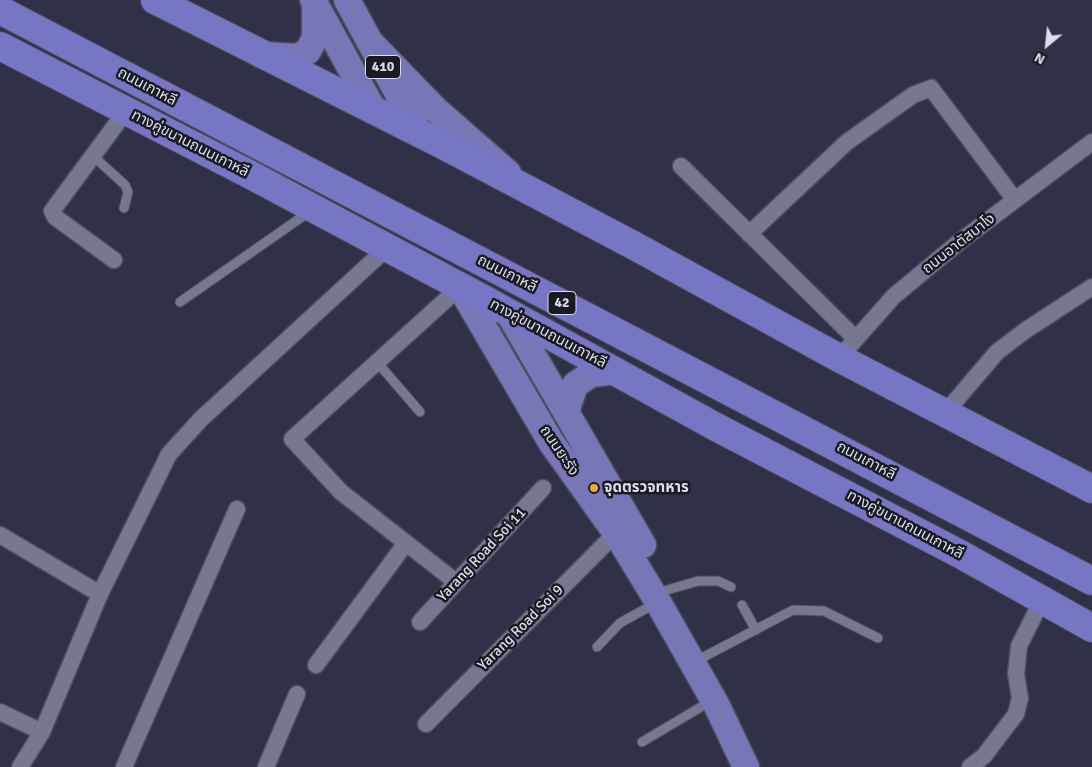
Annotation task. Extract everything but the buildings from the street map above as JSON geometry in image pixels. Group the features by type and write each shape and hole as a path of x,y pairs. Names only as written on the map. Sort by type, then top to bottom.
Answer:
{"highway":[{"path":"154,0 847,349 945,413 1091,485"},
{"name":"ถนนเกาหลี","path":"0,10 1092,581"},
{"name":"ทางคู่ขนานถนนเกาหลี","path":"0,46 313,208 387,248 455,292 508,312 716,427 960,554 1092,628"},
{"path":"616,370 736,416 844,472 1092,588"}],"main road":[{"name":"410","path":"347,0 420,134"},
{"path":"259,54 298,57 308,50 315,38 314,1"},
{"name":"410","path":"314,1 374,111"},
{"path":"369,41 436,110 528,190"},
{"name":"ถนนยะรัง","path":"455,292 506,364 551,442 662,596"},
{"name":"ถนนยะรัง","path":"508,312 566,412 662,596 693,663 714,700 746,767"},
{"path":"566,412 575,385 590,374 616,370"}],"street":[{"path":"750,234 847,142 913,95 931,88 1015,200"},
{"path":"114,260 55,218 52,211 126,111"},
{"name":"ถนนอาตัสบาโง","path":"847,349 894,296 1092,142"},
{"path":"681,166 750,234 847,349"},
{"path":"20,767 42,732 100,594 169,454 200,419 387,248"},
{"path":"945,413 997,352 1026,330 1092,287"},
{"path":"455,292 292,439 341,492 456,582"},
{"name":"Yarang Road Soi 11","path":"420,622 543,488"},
{"path":"124,767 237,509"},
{"name":"Yarang Road Soi 9","path":"426,724 616,533"},
{"path":"0,535 100,594"},
{"path":"316,665 406,543"},
{"path":"970,767 984,756 1016,714 1020,698 1016,674 1019,646 1042,600"},
{"path":"266,767 297,694"},
{"path":"0,712 42,732"}],"lane":[{"path":"92,155 125,185 128,192 124,208"},
{"path":"180,302 313,208"},
{"path":"377,362 420,412"},
{"path":"596,647 620,623 662,596 698,581 718,581 730,587"},
{"path":"742,605 756,630"},
{"path":"693,663 793,610 824,611 878,638"},
{"path":"642,742 714,700"}],"place":[{"name":"จุดตรวจทหาร","path":"594,488"}]}
